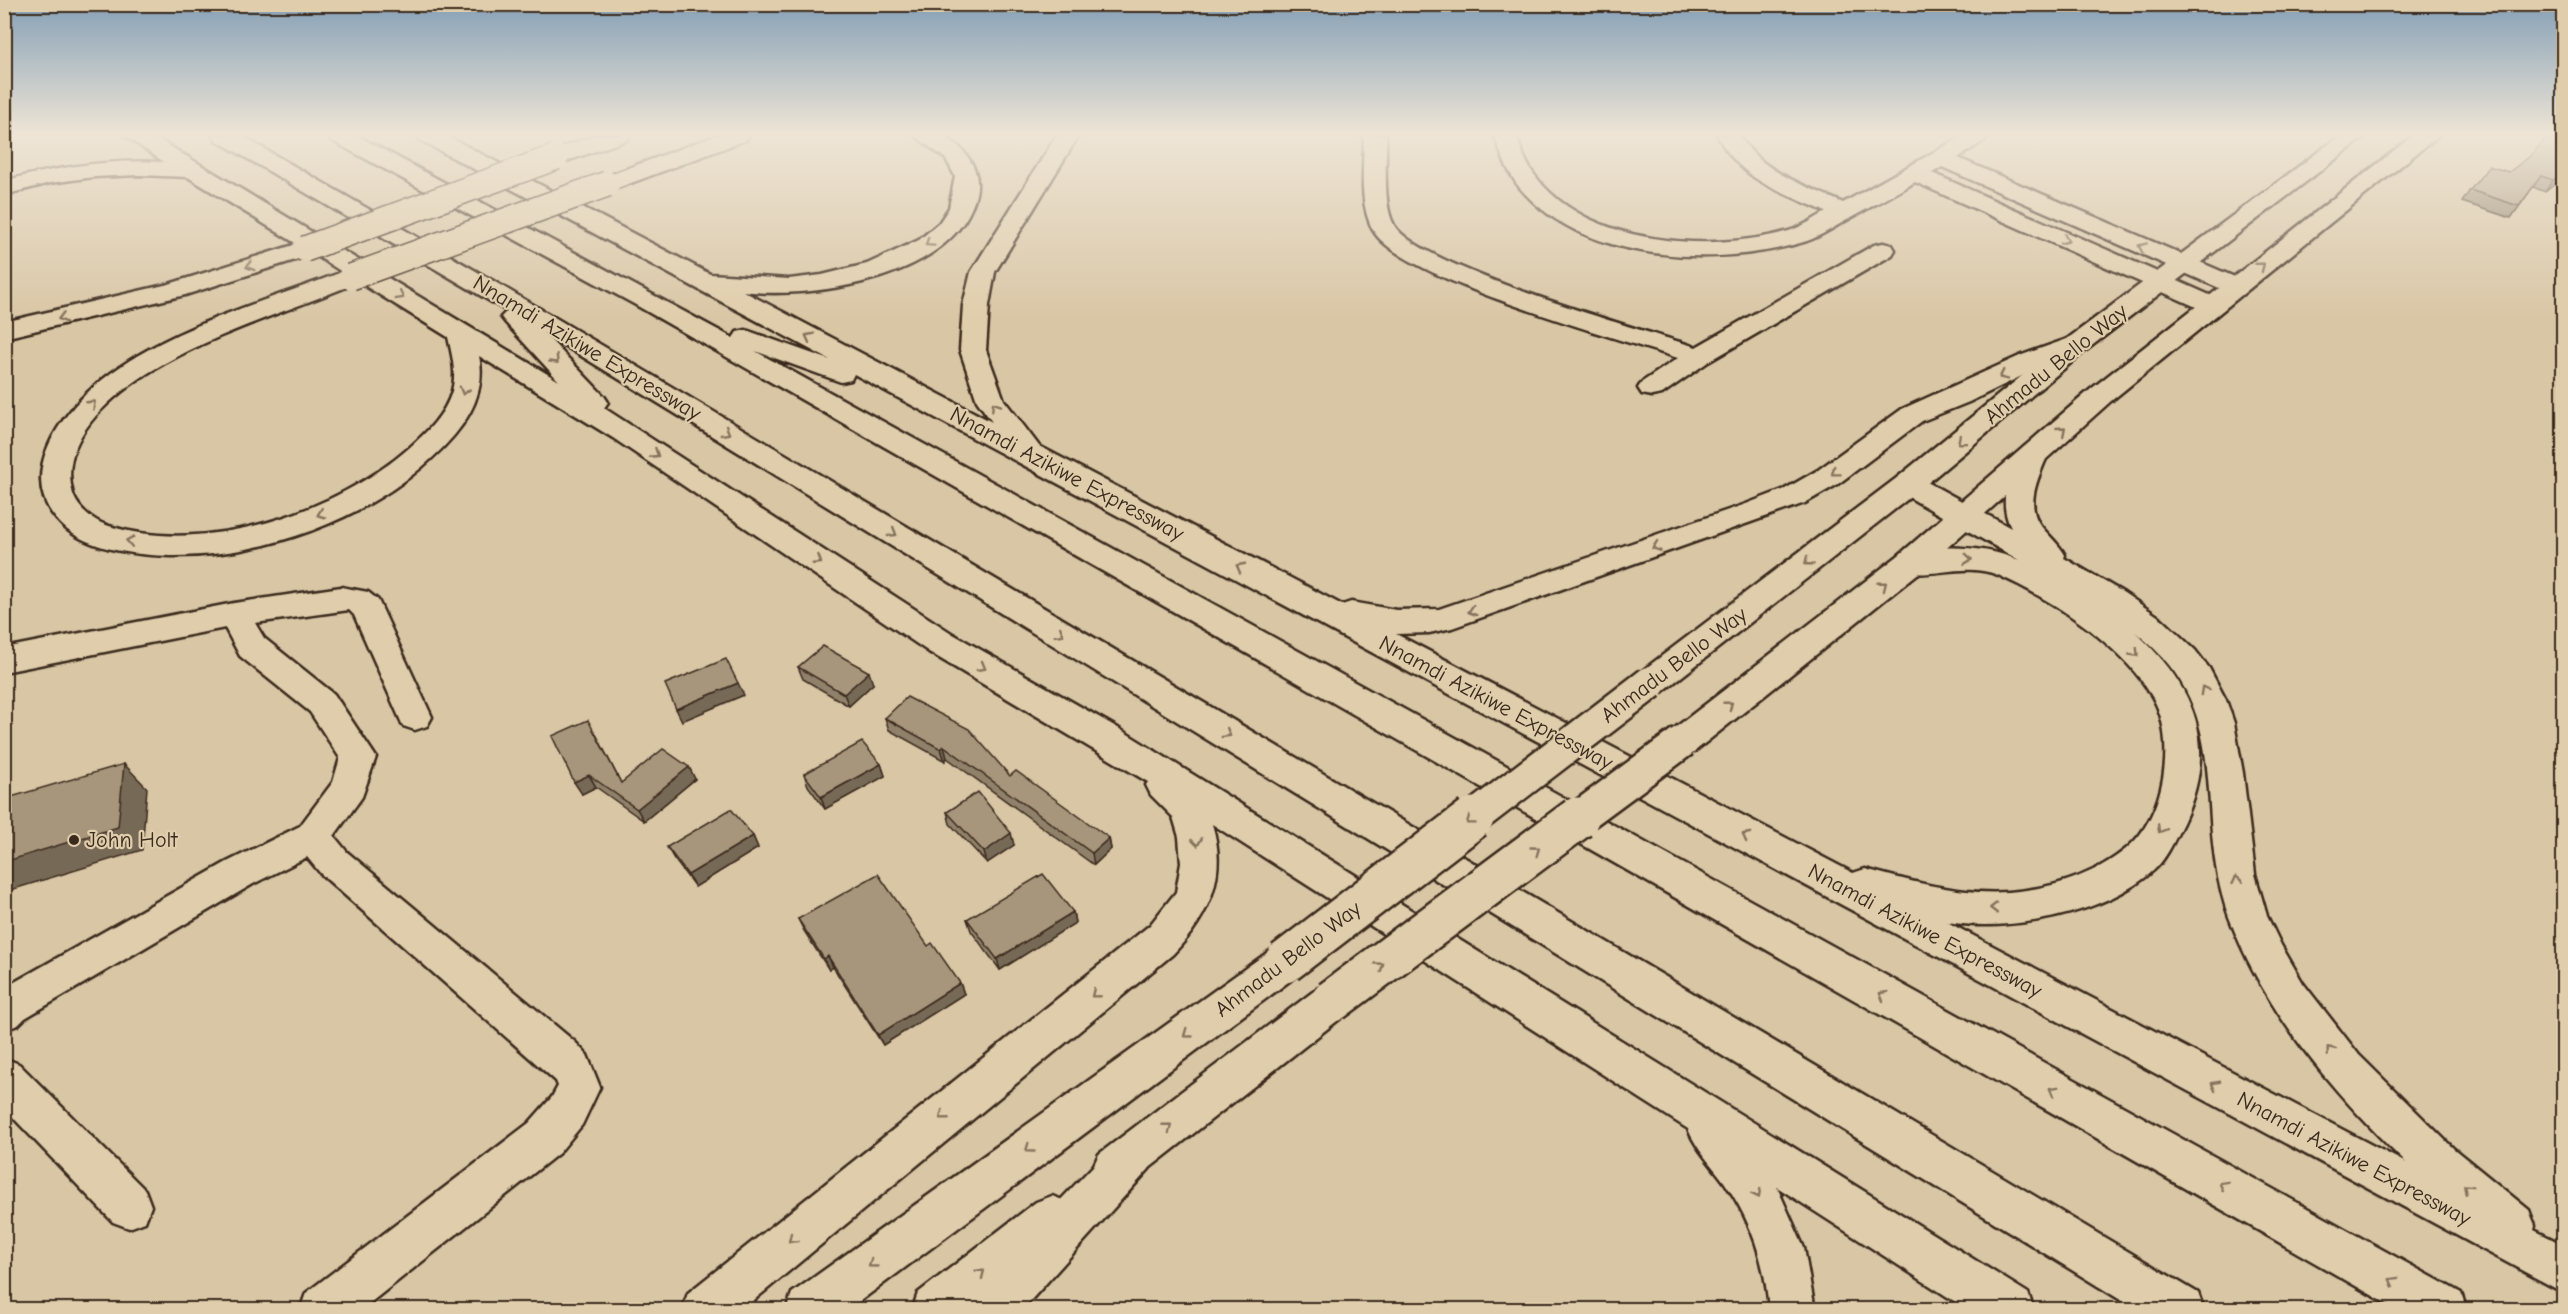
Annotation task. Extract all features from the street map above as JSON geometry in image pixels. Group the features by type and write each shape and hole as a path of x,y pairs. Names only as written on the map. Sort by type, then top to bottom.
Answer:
{"main road":[{"path":"236,196 623,432 941,643 1106,738 2011,1310"},
{"name":"Nnamdi Azikiwe Expressway","path":"330,196 486,287 2181,1310"},
{"path":"4,330 176,290 305,249 449,196"},
{"path":"453,196 643,299 2444,1310"},
{"name":"Nnamdi Azikiwe Expressway","path":"542,196 977,425 2564,1270"},
{"path":"461,334 468,376 460,404 446,429 418,457 355,500 299,522 238,538 173,546 131,542 93,532 66,514 55,490 54,463 62,442 83,412 111,386 152,359 203,336 351,277 573,196"},
{"path":"695,278 761,286 799,286 866,273 908,257 934,241 959,216 966,196"},
{"path":"1029,453 991,401 973,350 976,304 983,272 1030,196"},
{"path":"1377,196 1378,210 1385,230 1398,243 1425,261 1512,294 1699,356"},
{"path":"1542,196 1588,228 1641,243 1705,250 1759,246 1800,236 1874,196"},
{"path":"1811,196 1844,212"},
{"path":"1966,196 2212,305"},
{"path":"2027,196 2235,286"},
{"name":"Ahmadu Bello Way","path":"809,1310 1285,962 1908,484 2076,345 2273,196"},
{"path":"935,1310 1332,1001 1683,741 1910,563 2101,395 2350,196"},
{"path":"1652,388 1699,356 1883,250"},
{"path":"486,287 623,432"},
{"path":"643,299 977,425"},
{"path":"1275,585 1347,613 1377,621 1408,624 1441,620 1472,611 1795,496 1828,477 1912,415 1959,396 2031,361 2076,345"},
{"path":"2034,454 2024,475 2017,509 2026,529 2073,577"},
{"path":"1908,484 1967,515 2130,611 2172,645 2197,677 2214,709 2228,788 2229,841 2240,896 2256,936 2288,993 2364,1090 2409,1136 2493,1212 2564,1261"},
{"path":"1778,853 1851,882 1902,895 1966,908 2021,908 2063,899 2103,884 2143,858 2164,825 2177,795 2185,757 2177,712 2142,660 2110,627 2068,599 2013,569 1991,561 1957,558 1910,563"},
{"path":"4,660 234,615 340,598 364,603 415,717"},
{"path":"4,1012 11,1005 240,873 313,837 349,787 358,757 322,703 252,647 234,615"},
{"path":"705,1310 1159,942 1178,923 1194,896 1200,865 1195,828 1184,804 1106,738"},
{"path":"313,837 334,863 560,1056 572,1069 579,1087 567,1111 544,1138 324,1310"},
{"path":"4,1078 129,1206"},
{"path":"1662,1089 1714,1133 1753,1184 1778,1234 1790,1283 1792,1310"},
{"path":"992,1310 1020,1275 1134,1154"}],"building":[{"path":"2489,196 2526,196 2519,206"},
{"path":"823,646 869,672 844,694 798,667"},
{"path":"726,659 738,683 676,709 665,684"},
{"path":"907,697 969,729 1010,776 1016,771 1109,838 1092,853 944,746 941,749 885,718"},
{"path":"588,720 621,783 663,749 689,767 637,809 589,775 574,782 552,736"},
{"path":"862,742 881,764 821,797 804,774"},
{"path":"124,764 118,827 4,862 4,799"},
{"path":"978,792 1011,833 984,852 947,812"},
{"path":"731,809 753,836 688,875 667,847"},
{"path":"878,874 928,946 932,943 960,983 878,1035 828,956 824,959 798,919"},
{"path":"1043,874 1073,912 997,959 967,919"}],"place":[{"name":"John Holt","path":"74,840"}]}
